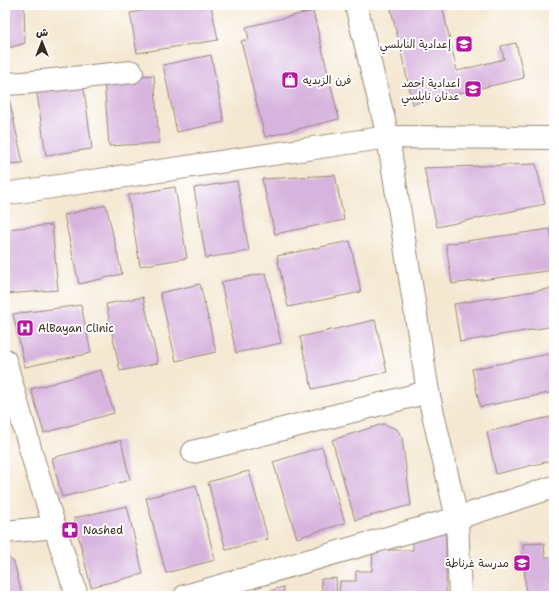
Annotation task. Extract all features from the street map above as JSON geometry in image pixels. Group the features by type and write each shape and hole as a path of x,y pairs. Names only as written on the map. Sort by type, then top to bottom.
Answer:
{"street":[{"path":"356,5 388,138 428,392 457,518 460,596"},
{"path":"5,84 132,72"},
{"path":"5,194 388,138 554,138"},
{"path":"5,360 36,469 77,596"},
{"path":"192,452 428,392"},
{"path":"185,596 457,518 554,487"},
{"path":"5,532 55,527"}],"building":[{"path":"5,5 24,5 25,43 5,49"},
{"path":"174,5 211,5 218,40 137,53 130,13"},
{"path":"390,5 442,5 457,71 504,59 501,46 516,43 524,78 413,104"},
{"name":"فرن الزبديه","path":"313,11 339,119 265,137 241,41 249,39 246,27"},
{"path":"211,55 224,122 177,132 163,65"},
{"path":"154,75 159,143 109,146 104,79"},
{"path":"83,81 92,149 46,155 36,87"},
{"path":"8,94 23,163 5,164 5,95"},
{"path":"536,164 545,204 437,227 424,168"},
{"path":"335,175 344,220 275,234 262,179"},
{"path":"237,181 249,251 206,258 194,188"},
{"path":"175,187 187,258 140,266 128,195"},
{"path":"106,205 122,274 79,284 64,215"},
{"path":"52,225 58,290 5,294 5,229"},
{"path":"550,229 554,270 452,284 446,244"},
{"path":"350,241 361,292 288,307 277,256"},
{"path":"266,273 281,343 236,353 221,282"},
{"path":"200,284 216,352 176,361 160,293"},
{"path":"554,288 554,326 460,342 454,304"},
{"path":"143,297 158,363 120,371 106,304"},
{"path":"81,305 91,353 25,367 13,314"},
{"path":"375,320 387,372 312,389 300,337"},
{"path":"554,353 554,392 480,407 472,369"},
{"path":"101,370 114,413 44,433 31,389"},
{"path":"554,416 554,460 496,474 487,432"},
{"path":"383,424 397,429 402,438 411,505 355,520 332,440"},
{"path":"121,440 130,480 62,497 52,458"},
{"path":"322,447 345,523 297,538 273,462"},
{"path":"249,471 268,539 226,550 208,482"},
{"path":"196,485 215,560 166,573 146,498"},
{"path":"127,506 143,574 91,587 74,518"},
{"path":"413,532 446,533 446,596 339,596 340,581 356,581 356,571 372,571 373,550 413,550"},
{"path":"544,543 545,557 554,557 554,596 526,596 523,544"},
{"path":"5,555 14,562 22,596 5,596"},
{"path":"336,578 337,596 322,596 321,579"},
{"path":"283,587 285,596 271,596 269,591"}],"place":[{"name":"إعدادية النابلسي","path":"464,44"},
{"name":"فرن الزبديه","path":"290,80"},
{"name":"اعدادية أحمد عدنان نابلسي","path":"473,89"},
{"name":"AlBayan Clinic","path":"25,328"},
{"name":"Nashed","path":"70,530"},
{"name":"مدرسة غرناطة","path":"522,563"}]}
